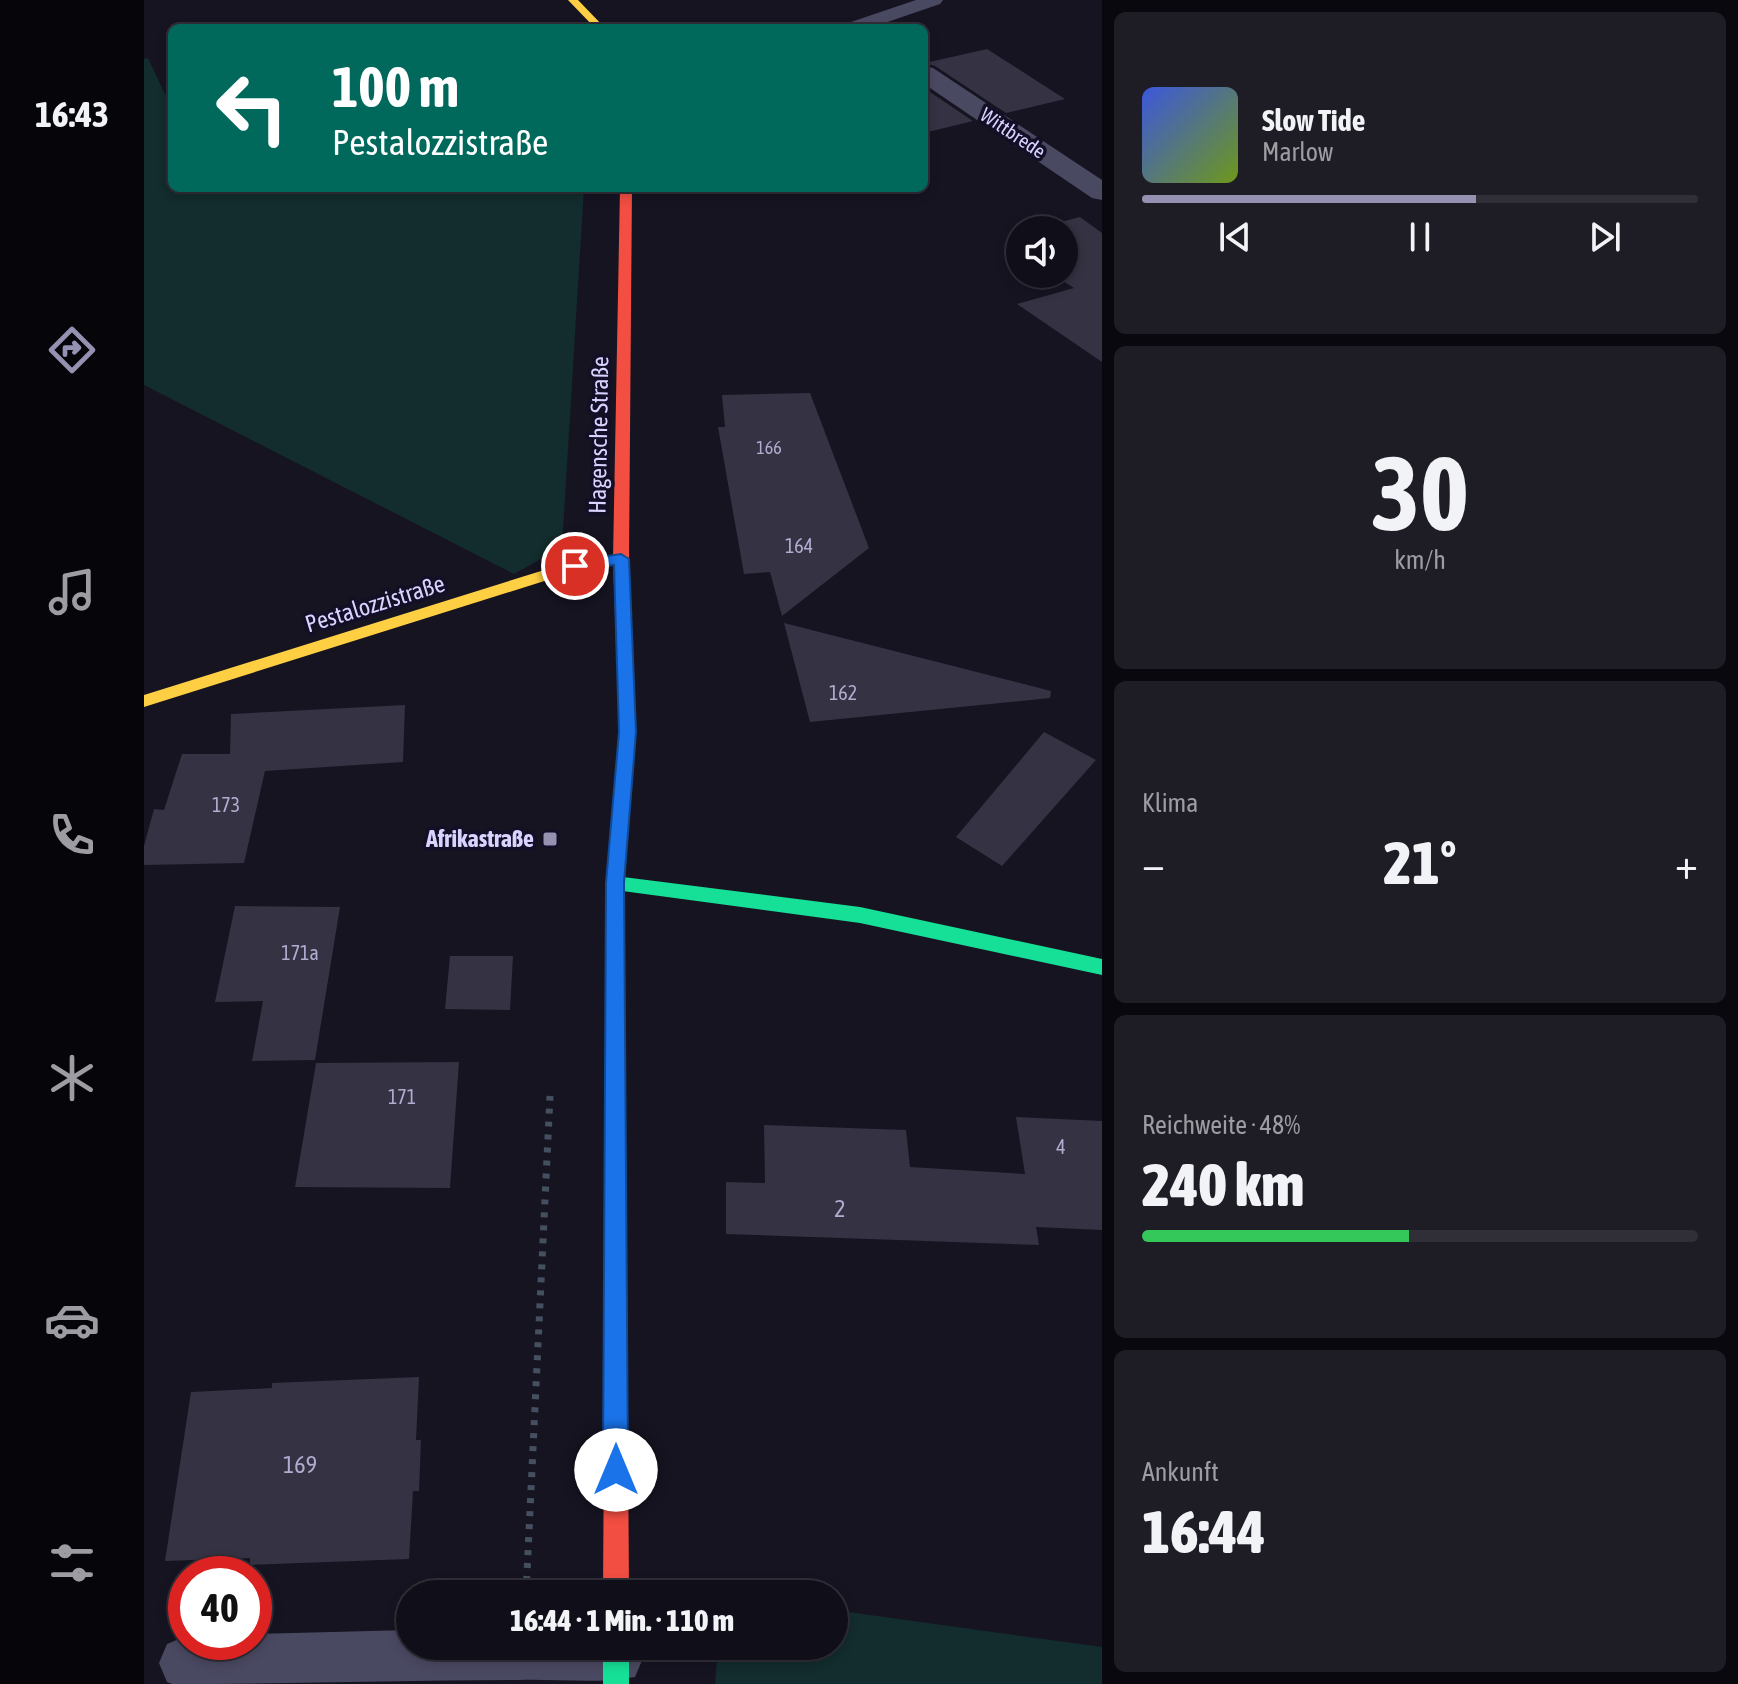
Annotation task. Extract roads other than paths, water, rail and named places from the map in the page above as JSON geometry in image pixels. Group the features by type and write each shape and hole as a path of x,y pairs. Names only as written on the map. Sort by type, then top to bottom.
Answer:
{"street":[{"path":"573,0 596,24"},
{"name":"Wittbrede","path":"928,76 1102,192"},
{"name":"Hagensche Straße","path":"616,1580 615,883 628,732 621,559 626,192"},
{"name":"Pestalozzistraße","path":"144,701 575,566 621,559"},
{"path":"615,883 860,915 1102,967"}],"lane":[{"path":"864,24 934,0"},
{"path":"186,1663 523,1653 616,1663"}],"place":[{"name":"Afrikastraße","path":"550,839"}]}
